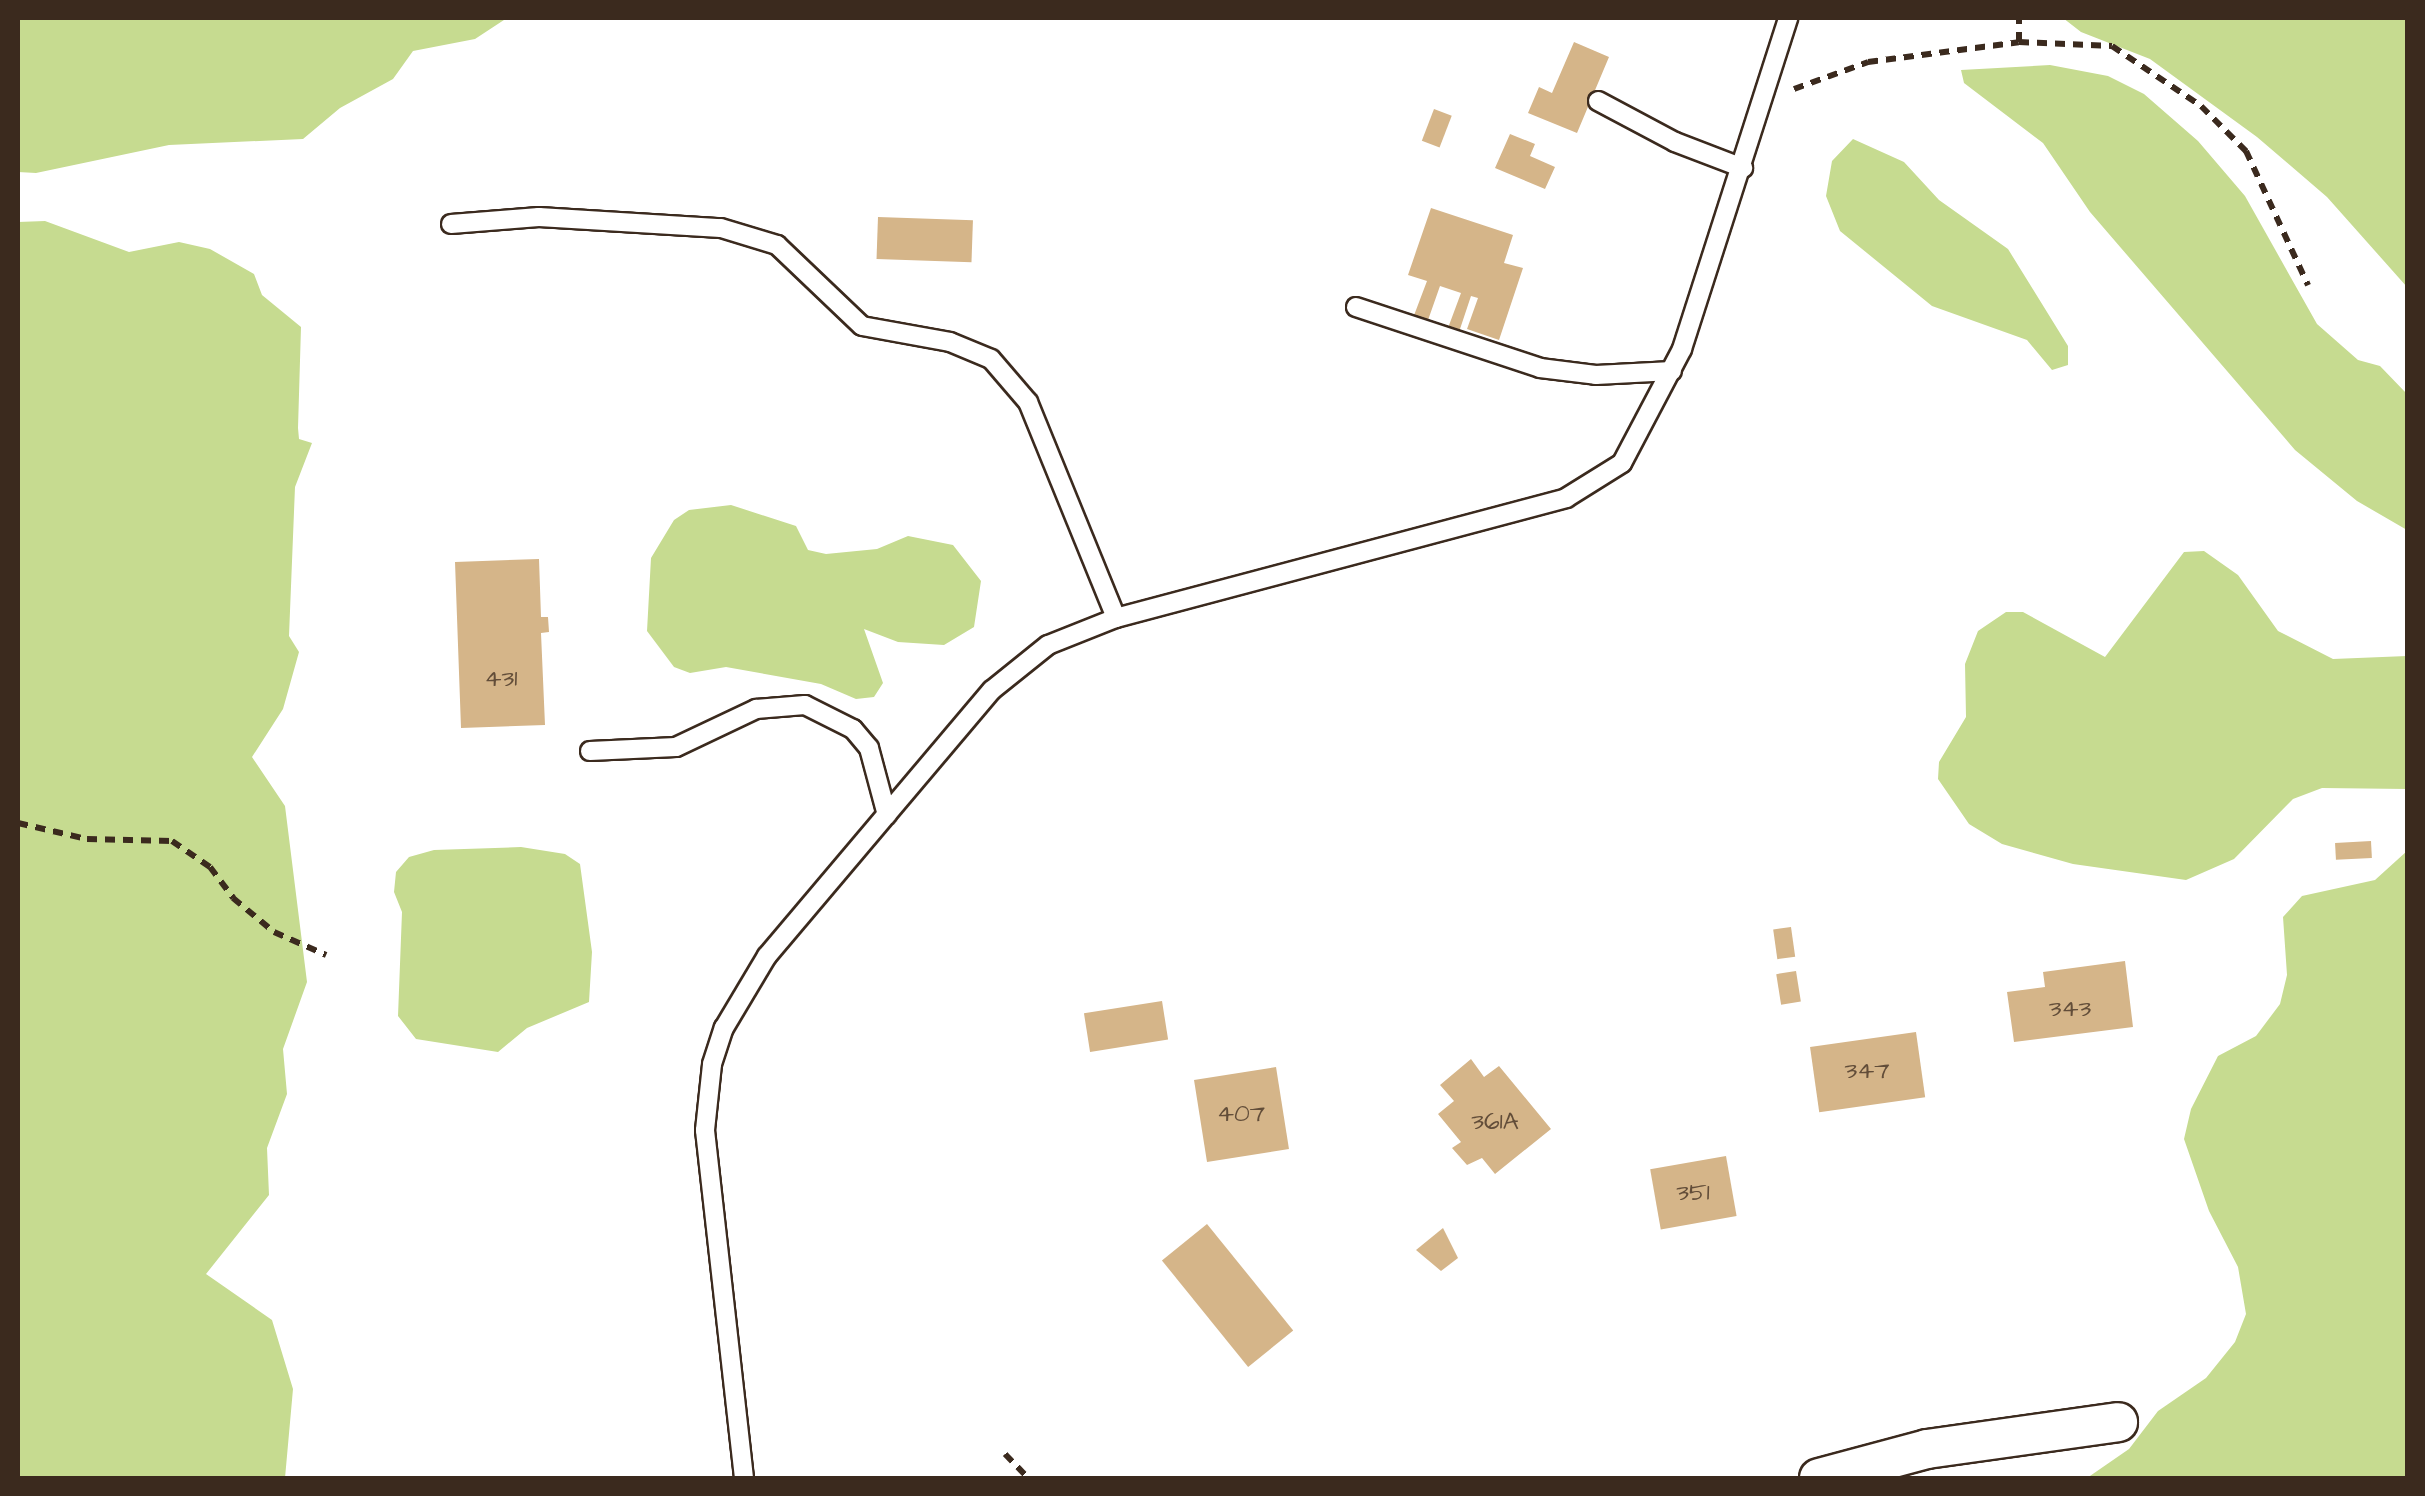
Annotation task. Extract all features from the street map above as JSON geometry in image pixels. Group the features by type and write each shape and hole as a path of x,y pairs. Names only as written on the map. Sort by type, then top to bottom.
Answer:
{"street":[{"path":"1819,1478 1927,1449 2118,1422"}],"lane":[{"path":"744,1478 707,1174 712,1064 724,1028 767,956 1017,666 1048,645 1116,618 1576,494 1622,462 1672,371 1743,168 1788,18"},
{"path":"1598,101 1674,142 1743,168"},
{"path":"452,224 539,217 721,228 777,245 862,326 950,342 991,359 1028,402 1116,618"},
{"path":"1356,306 1540,368 1596,376 1672,371"},
{"path":"590,752 676,747 756,709 805,704 852,729 868,748 886,814"}],"path":[{"path":"2019,18 2019,42"},
{"path":"1764,100 1868,62 2019,42 2112,46 2201,106 2246,152 2308,285"},
{"path":"18,823 87,839 172,842 210,867 233,898 274,932 326,955"},
{"path":"1005,1454 1028,1478"}],"green space":[{"path":"18,18 507,18 475,39 413,51 393,79 340,108 303,139 169,145 36,173 18,172"},
{"path":"2063,18 2407,18 2407,287 2327,197 2257,137 2150,59 2081,32"},
{"path":"2050,65 2108,76 2144,94 2198,141 2245,196 2317,324 2358,360 2380,366 2407,394 2407,530 2357,501 2295,450 2090,212 2043,143 1964,83 1961,70"},
{"path":"1853,139 1904,162 1939,200 2008,249 2068,346 2068,365 2052,370 2027,340 1932,306 1840,231 1826,196 1832,161"},
{"path":"45,221 129,252 179,242 210,249 254,274 262,295 301,327 299,439 312,443 295,487 289,636 299,652 283,709 252,757 285,806 307,982 283,1049 287,1094 267,1148 269,1195 206,1274 272,1320 293,1389 285,1478 18,1478 18,222"},
{"path":"731,505 796,526 808,550 826,554 877,549 908,536 953,545 981,581 974,627 944,645 898,642 864,629 883,683 874,697 856,699 821,684 726,667 690,673 674,667 647,631 651,558 674,520 689,510"},
{"path":"2204,551 2238,575 2278,631 2333,659 2407,656 2407,789 2322,788 2293,799 2234,859 2186,880 2073,864 2002,844 1969,824 1938,779 1939,762 1966,717 1965,664 1978,631 2006,612 2023,612 2105,657 2184,552"},
{"path":"521,847 565,854 580,864 592,952 589,1002 527,1028 498,1052 416,1039 398,1016 402,912 394,892 396,872 409,857 434,850"},
{"path":"2407,851 2407,1478 2087,1478 2129,1449 2158,1411 2206,1378 2235,1342 2246,1314 2238,1267 2209,1211 2184,1139 2191,1109 2218,1056 2256,1036 2280,1004 2287,975 2283,917 2302,896 2375,880"}],"building":[{"path":"1574,42 1609,57 1577,133 1528,113 1539,87 1552,93"},
{"path":"1434,109 1452,116 1440,148 1422,141"},
{"path":"1510,134 1535,144 1530,156 1555,167 1545,189 1495,168"},
{"path":"1431,208 1513,235 1504,263 1523,268 1499,340 1467,329 1478,298 1471,296 1459,332 1448,328 1461,293 1440,286 1427,323 1413,318 1427,281 1408,275"},
{"path":"878,217 973,220 971,262 877,259"},
{"path":"539,559 541,617 548,617 549,632 541,633 545,725 461,728 455,562"},
{"path":"2371,841 2372,858 2336,860 2335,843"},
{"path":"1791,927 1795,957 1777,959 1773,930"},
{"path":"2125,961 2133,1027 2014,1042 2007,992 2045,987 2043,972"},
{"path":"1796,971 1801,1002 1781,1005 1776,974"},
{"path":"1162,1001 1168,1040 1090,1052 1084,1013"},
{"path":"1916,1032 1925,1097 1819,1112 1810,1047"},
{"path":"1471,1059 1484,1077 1499,1066 1551,1129 1495,1174 1482,1158 1467,1165 1452,1148 1461,1142 1438,1114 1454,1101 1440,1085"},
{"path":"1276,1067 1289,1149 1207,1162 1194,1080"},
{"path":"1726,1156 1737,1216 1661,1229 1650,1169"},
{"path":"1207,1224 1293,1330 1248,1367 1162,1261"},
{"path":"1443,1228 1458,1258 1441,1271 1416,1250"}]}
